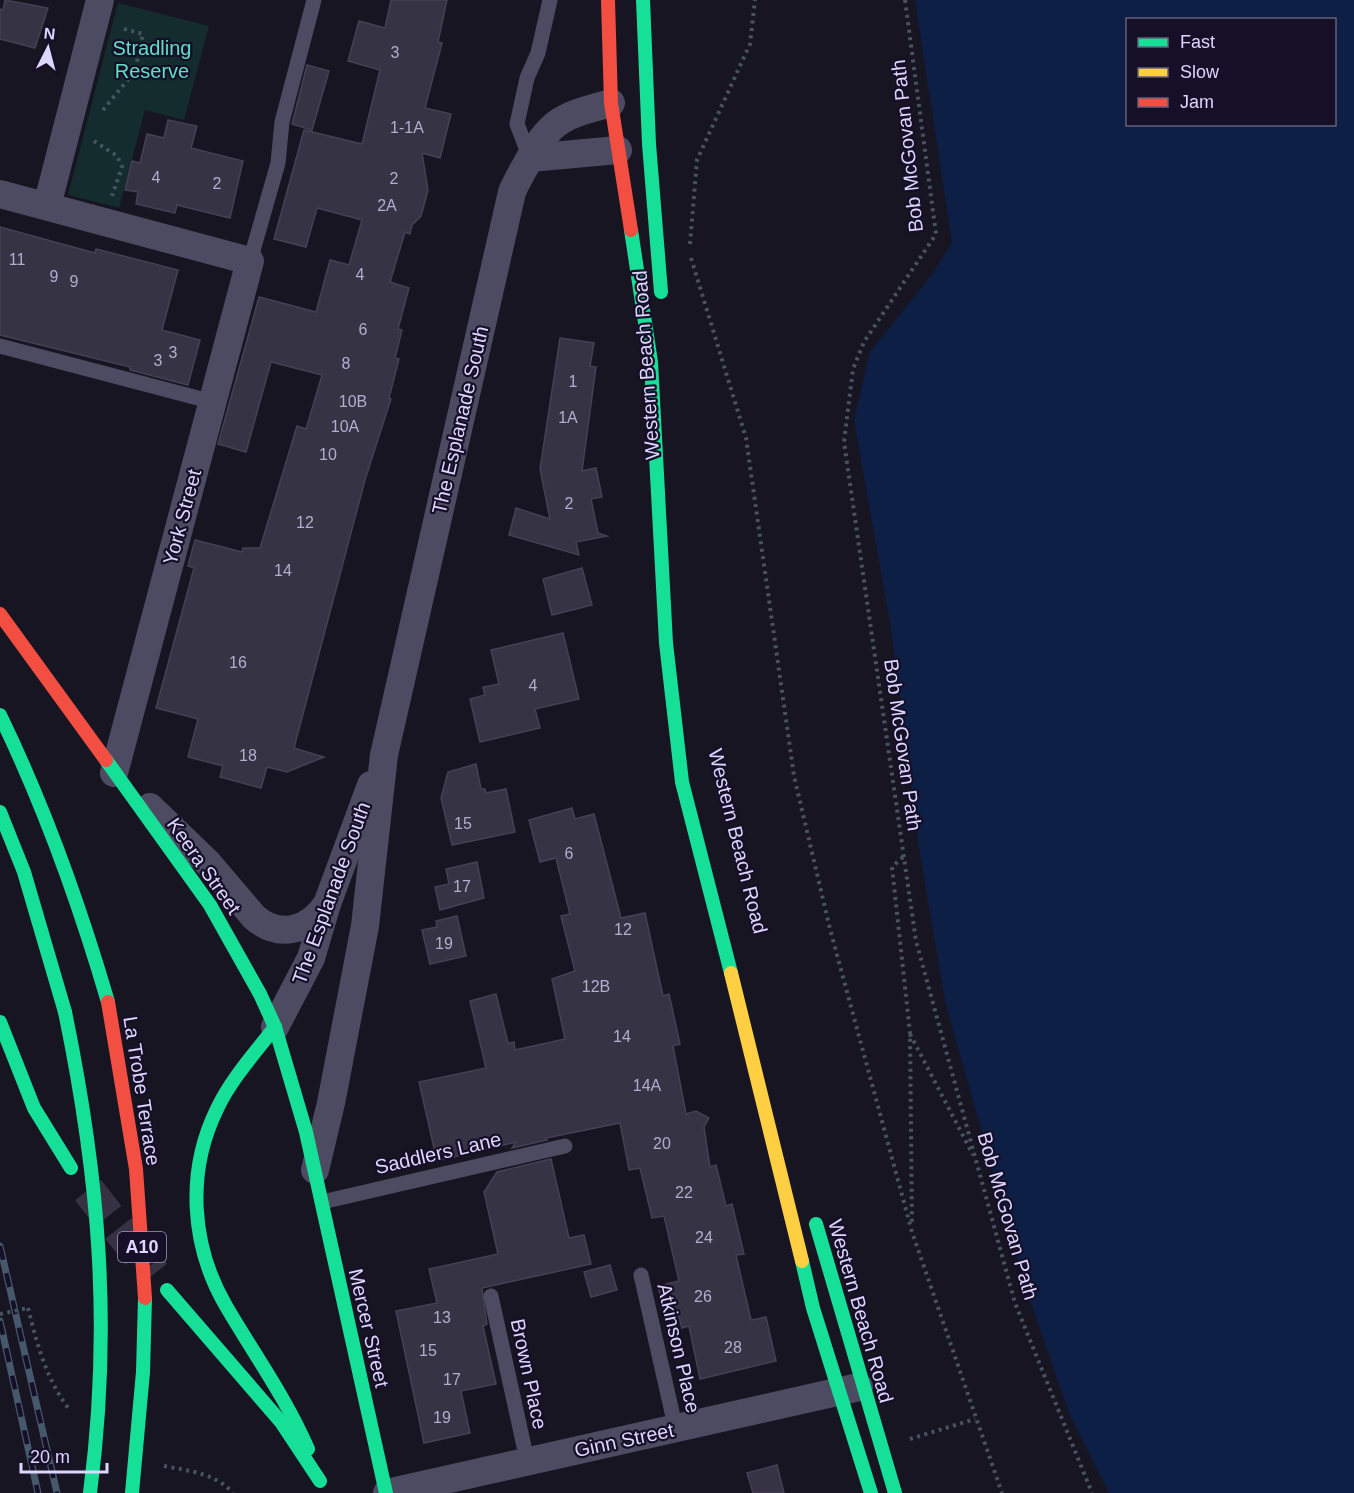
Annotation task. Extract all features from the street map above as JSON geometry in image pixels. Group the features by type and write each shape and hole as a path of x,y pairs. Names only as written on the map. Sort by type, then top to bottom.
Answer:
{"main road":[{"path":"608,0 629,105 633,147"},
{"path":"633,147 629,105 643,0"},
{"name":"Western Beach Road","path":"633,147 663,311"},
{"name":"Western Beach Road","path":"633,147 651,362 666,643 682,782 783,1174 813,1308 849,1390 880,1448 895,1493"},
{"name":"Keera Street","path":"0,614 210,905 255,984 275,1026 296,1094 315,1170"},
{"name":"La Trobe Terrace","path":"0,715 46,815 87,928 108,1002 136,1170 141,1226 143,1371 132,1493"},
{"name":"A10","path":"0,812 24,872 65,1012 80,1078 95,1189 101,1265 101,1374 90,1493"},
{"path":"0,1022 34,1108 71,1168"},
{"name":"The Esplanade South","path":"275,1026 228,1089 210,1124 197,1179 196,1210 202,1246 216,1284 245,1337 287,1400 322,1487"},
{"name":"Mercer Street","path":"315,1170 386,1493"},
{"name":"Western Beach Road","path":"814,1216 871,1493"},
{"path":"167,1290 281,1422 322,1487"}],"street":[{"path":"47,207 100,0"},
{"name":"The Esplanade South","path":"315,1170 331,1103 365,926 384,755 512,192 540,138 555,124 574,114 629,105"},
{"path":"530,158 633,147"},
{"path":"0,194 250,261"},
{"name":"York Street","path":"116,775 250,261"},
{"name":"The Esplanade South","path":"275,1026 311,958 353,828 384,755"},
{"path":"116,775 183,837 261,924 274,930 294,929 313,920 327,904"},
{"name":"Ginn Street","path":"386,1493 849,1390"}],"lane":[{"name":"York Street","path":"250,261 280,155 282,122 314,0"},
{"path":"530,158 517,124 527,78 538,53 550,0"},
{"path":"0,346 213,402"},
{"name":"Saddlers Lane","path":"322,1202 565,1146"},
{"name":"Atkinson Place","path":"640,1275 676,1430"},
{"name":"Brown Place","path":"491,1296 527,1460"}],"path":[{"path":"755,0 750,44 698,160 690,253 746,438 794,776 859,1039 912,1232 1002,1493"},
{"name":"Bob McGovan Path","path":"905,0 936,234 864,342 853,369 844,442 916,941 1016,1303 1092,1493"},
{"path":"101,112 135,71 143,34 121,28"},
{"path":"93,137 96,144 117,156 122,167 113,195 104,202"},
{"path":"904,857 892,867 910,1034 912,1232"},
{"path":"910,1034 977,1163"},
{"path":"0,1314 28,1308"},
{"path":"880,1448 975,1419"},
{"path":"157,1464 209,1476 225,1484 233,1493"}],"green space":[{"name":"Stradling Reserve","path":"118,3 209,26 184,120 145,110 119,208 68,195"}],"water":[{"path":"915,0 1354,0 1354,1493 1109,1493 1069,1413 1026,1289 945,1001 919,848 891,629 854,420 870,352 930,277 952,243"}],"building":[{"path":"5,0 48,8 35,48 0,39 0,9 3,10"},
{"path":"391,0 447,0 438,42 442,43 425,108 451,114 440,158 422,153 428,190 421,216 412,225 410,234 405,232 390,282 409,288 398,329 402,330 395,358 399,359 389,398 391,399 365,480 294,748 324,757 287,772 267,767 261,788 220,777 223,766 188,757 198,719 156,708 194,568 188,566 195,540 242,552 243,548 260,548 297,426 306,429 322,375 271,362 246,452 218,444 259,297 316,312 330,260 349,265 362,220 317,208 306,247 274,239 304,130 362,144 380,70 348,61 359,21 385,28"},
{"path":"307,65 329,71 312,130 292,124"},
{"path":"168,120 197,126 191,148 243,161 230,218 177,205 175,213 136,204 138,192 125,190 132,161 140,163 147,134 164,138"},
{"path":"0,227 95,253 96,249 178,270 162,330 200,340 188,385 130,370 130,367 0,335"},
{"path":"560,338 594,343 590,366 596,367 582,471 596,468 602,497 591,499 598,533 607,536 576,542 579,555 509,535 516,508 550,519 540,469"},
{"path":"582,568 592,605 552,615 543,579"},
{"path":"563,633 579,699 535,709 540,728 480,742 470,699 485,695 483,687 499,684 491,650"},
{"path":"476,764 481,789 485,789 486,793 506,789 515,832 452,845 441,798 448,772"},
{"path":"572,808 575,819 594,814 621,918 645,913 663,996 669,994 680,1044 673,1046 686,1114 696,1111 709,1118 704,1127 710,1167 716,1165 726,1206 732,1204 744,1254 736,1255 751,1320 766,1317 776,1361 700,1379 689,1326 682,1328 678,1314 666,1317 658,1286 679,1281 664,1216 652,1218 640,1168 629,1170 620,1123 546,1138 547,1140 512,1148 516,1142 437,1161 419,1082 486,1068 470,1001 496,994 508,1043 514,1042 515,1050 565,1039 552,979 575,971 561,916 570,914 556,858 540,862 529,820"},
{"path":"477,862 484,898 440,910 435,887 449,884 446,869"},
{"path":"457,916 466,956 430,964 422,930 437,927 436,921"},
{"path":"551,1159 569,1238 584,1235 591,1264 482,1288 487,1324 483,1326 496,1384 461,1391 470,1433 424,1443 396,1311 437,1303 429,1269 498,1254 484,1192 497,1172"},
{"path":"610,1265 617,1290 591,1297 584,1272"},
{"path":"777,1465 784,1493 753,1493 747,1473"}],"tunnel":[{"path":"88,1190 154,1274"}],"railway":[{"path":"0,1246 57,1493"},
{"path":"0,1321 38,1493"}],"traffic: fast":[{"path":"643,0 649,144 661,292"},
{"path":"631,230 651,362 666,643 682,782 731,973"},
{"path":"0,715 32,785 60,856 108,1002"},
{"path":"106,760 210,905 260,994 275,1027 306,1132 386,1493"},
{"path":"0,812 24,872 65,1012"},
{"path":"65,1012 86,1133 94,1192 98,1251 101,1310 100,1370 97,1431 90,1493"},
{"path":"0,1022 34,1108 71,1168"},
{"path":"275,1027 236,1077 217,1109 200,1158 197,1209 205,1259 214,1283 280,1394 308,1449"},
{"path":"816,1224 895,1493"},
{"path":"802,1261 813,1308 871,1493"},
{"path":"167,1290 281,1422 320,1481"},
{"path":"132,1493 143,1372 145,1298"}],"traffic: slow":[{"path":"731,973 802,1261"}],"traffic: jam":[{"path":"608,0 611,103 631,230"},
{"path":"0,614 106,760"},
{"path":"108,1002 136,1169 145,1298"}]}
